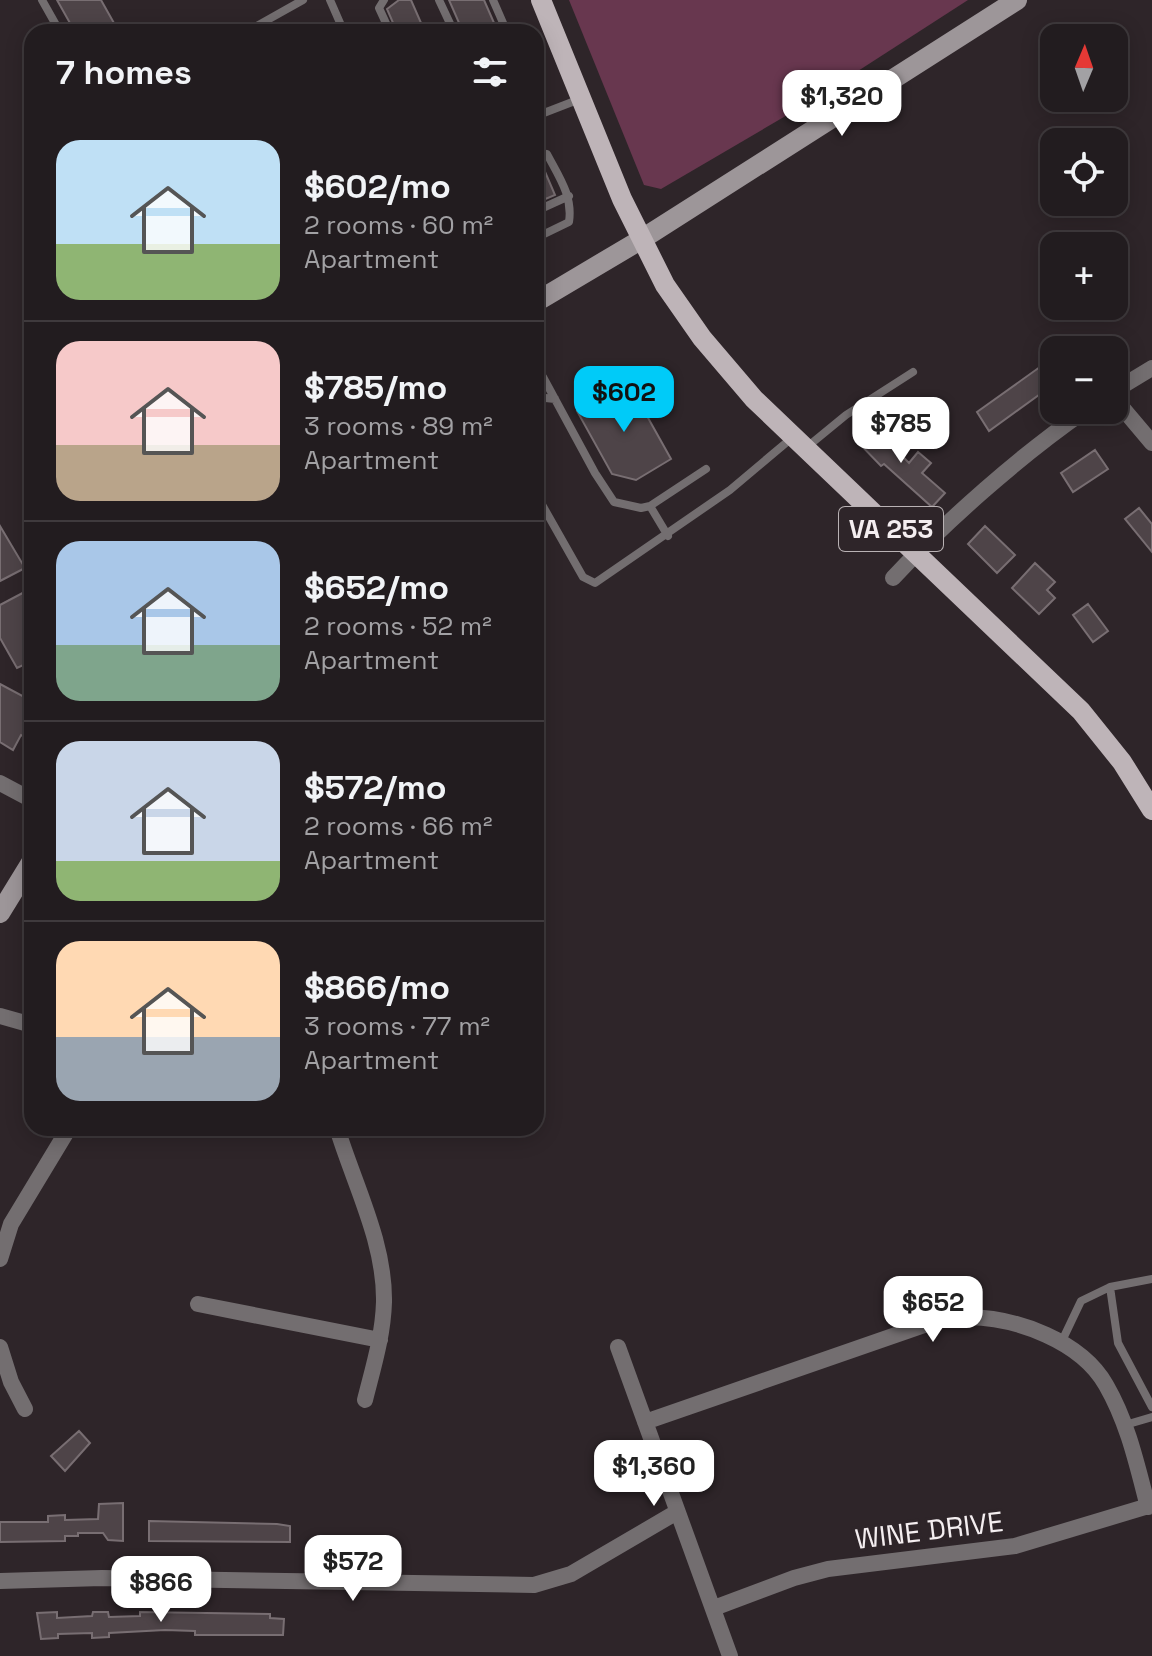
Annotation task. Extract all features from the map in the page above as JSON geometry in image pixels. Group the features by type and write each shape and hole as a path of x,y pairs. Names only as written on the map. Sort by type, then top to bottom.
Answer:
{"main road":[{"name":"VA 253","path":"541,0 622,199 674,299 702,338 754,399 1081,711 1115,753 1152,810"},
{"path":"544,297 642,239 1017,0"},
{"path":"0,913 24,874"}],"street":[{"path":"1128,383 1152,368"},
{"path":"1128,415 1152,443"},
{"path":"893,578 916,553 1066,424"},
{"path":"0,783 24,796"},
{"path":"0,1016 24,1023"},
{"path":"0,1259 3,1238 64,1136"},
{"path":"340,1136 381,1267 384,1303 380,1340 365,1400"},
{"path":"198,1304 380,1340"},
{"path":"645,1422 933,1322 967,1316 992,1319 1027,1328 1091,1364 1106,1384 1124,1425 1150,1506"},
{"path":"0,1347 11,1382 25,1409"},
{"path":"618,1347 730,1656"},
{"name":"WINE DRIVE","path":"714,1608 794,1578 828,1569 1015,1546 1150,1506"},
{"path":"0,1581 102,1578 505,1587 534,1585 571,1574 677,1512"}],"lane":[{"path":"42,0 56,24"},
{"path":"260,24 303,0"},
{"path":"330,0 340,24"},
{"path":"384,0 379,8 386,24"},
{"path":"439,0 450,24"},
{"path":"493,0 504,24"},
{"path":"544,113 582,98"},
{"path":"544,154 547,154 569,196 571,208 569,222 544,234"},
{"path":"544,207 569,196"},
{"path":"544,508 583,577 589,582 598,582 668,536 771,459 913,372"},
{"path":"544,379 609,498 626,505 650,506 706,469"},
{"path":"544,398 555,399"},
{"path":"650,506 668,536"},
{"path":"1060,1344 1081,1301 1110,1287 1152,1279"},
{"path":"1110,1287 1118,1343 1152,1407"},
{"path":"1124,1425 1152,1417"}],"shaded area":[{"path":"569,0 968,0 813,100 661,189 644,185"}],"building":[{"path":"57,0 101,0 114,24 70,24"},
{"path":"399,0 411,0 422,24 394,24 387,9"},
{"path":"449,0 484,0 494,24 460,24"},
{"path":"544,169 555,195 544,200"},
{"path":"1040,367 1040,394 989,431 977,412"},
{"path":"628,382 671,459 636,480 612,474 577,411"},
{"path":"871,424 909,463 918,452 931,463 922,473 945,493 932,507 884,464 881,466 855,439"},
{"path":"1095,450 1108,469 1073,492 1061,473"},
{"path":"1139,508 1152,524 1152,552 1125,519"},
{"path":"0,526 24,569 0,581"},
{"path":"985,526 1015,555 997,573 968,544"},
{"path":"1035,563 1055,582 1047,590 1055,598 1039,614 1012,588"},
{"path":"24,592 24,665 17,668 0,638 0,605"},
{"path":"1088,604 1108,631 1093,642 1073,615"},
{"path":"0,684 24,697 24,737 21,735 13,750 0,742"},
{"path":"79,1431 90,1443 65,1471 51,1456"},
{"path":"123,1503 123,1541 108,1540 103,1533 78,1533 78,1536 65,1536 65,1541 0,1542 0,1522 48,1522 48,1516 65,1515 65,1520 98,1519 99,1504"},
{"path":"149,1521 277,1524 290,1526 290,1542 149,1541"},
{"path":"57,1612 57,1618 92,1616 93,1612 108,1612 109,1617 140,1616 140,1612 270,1614 270,1618 284,1619 283,1635 195,1635 195,1631 165,1630 109,1633 109,1637 92,1638 92,1633 58,1634 58,1638 41,1639 37,1613"}]}
